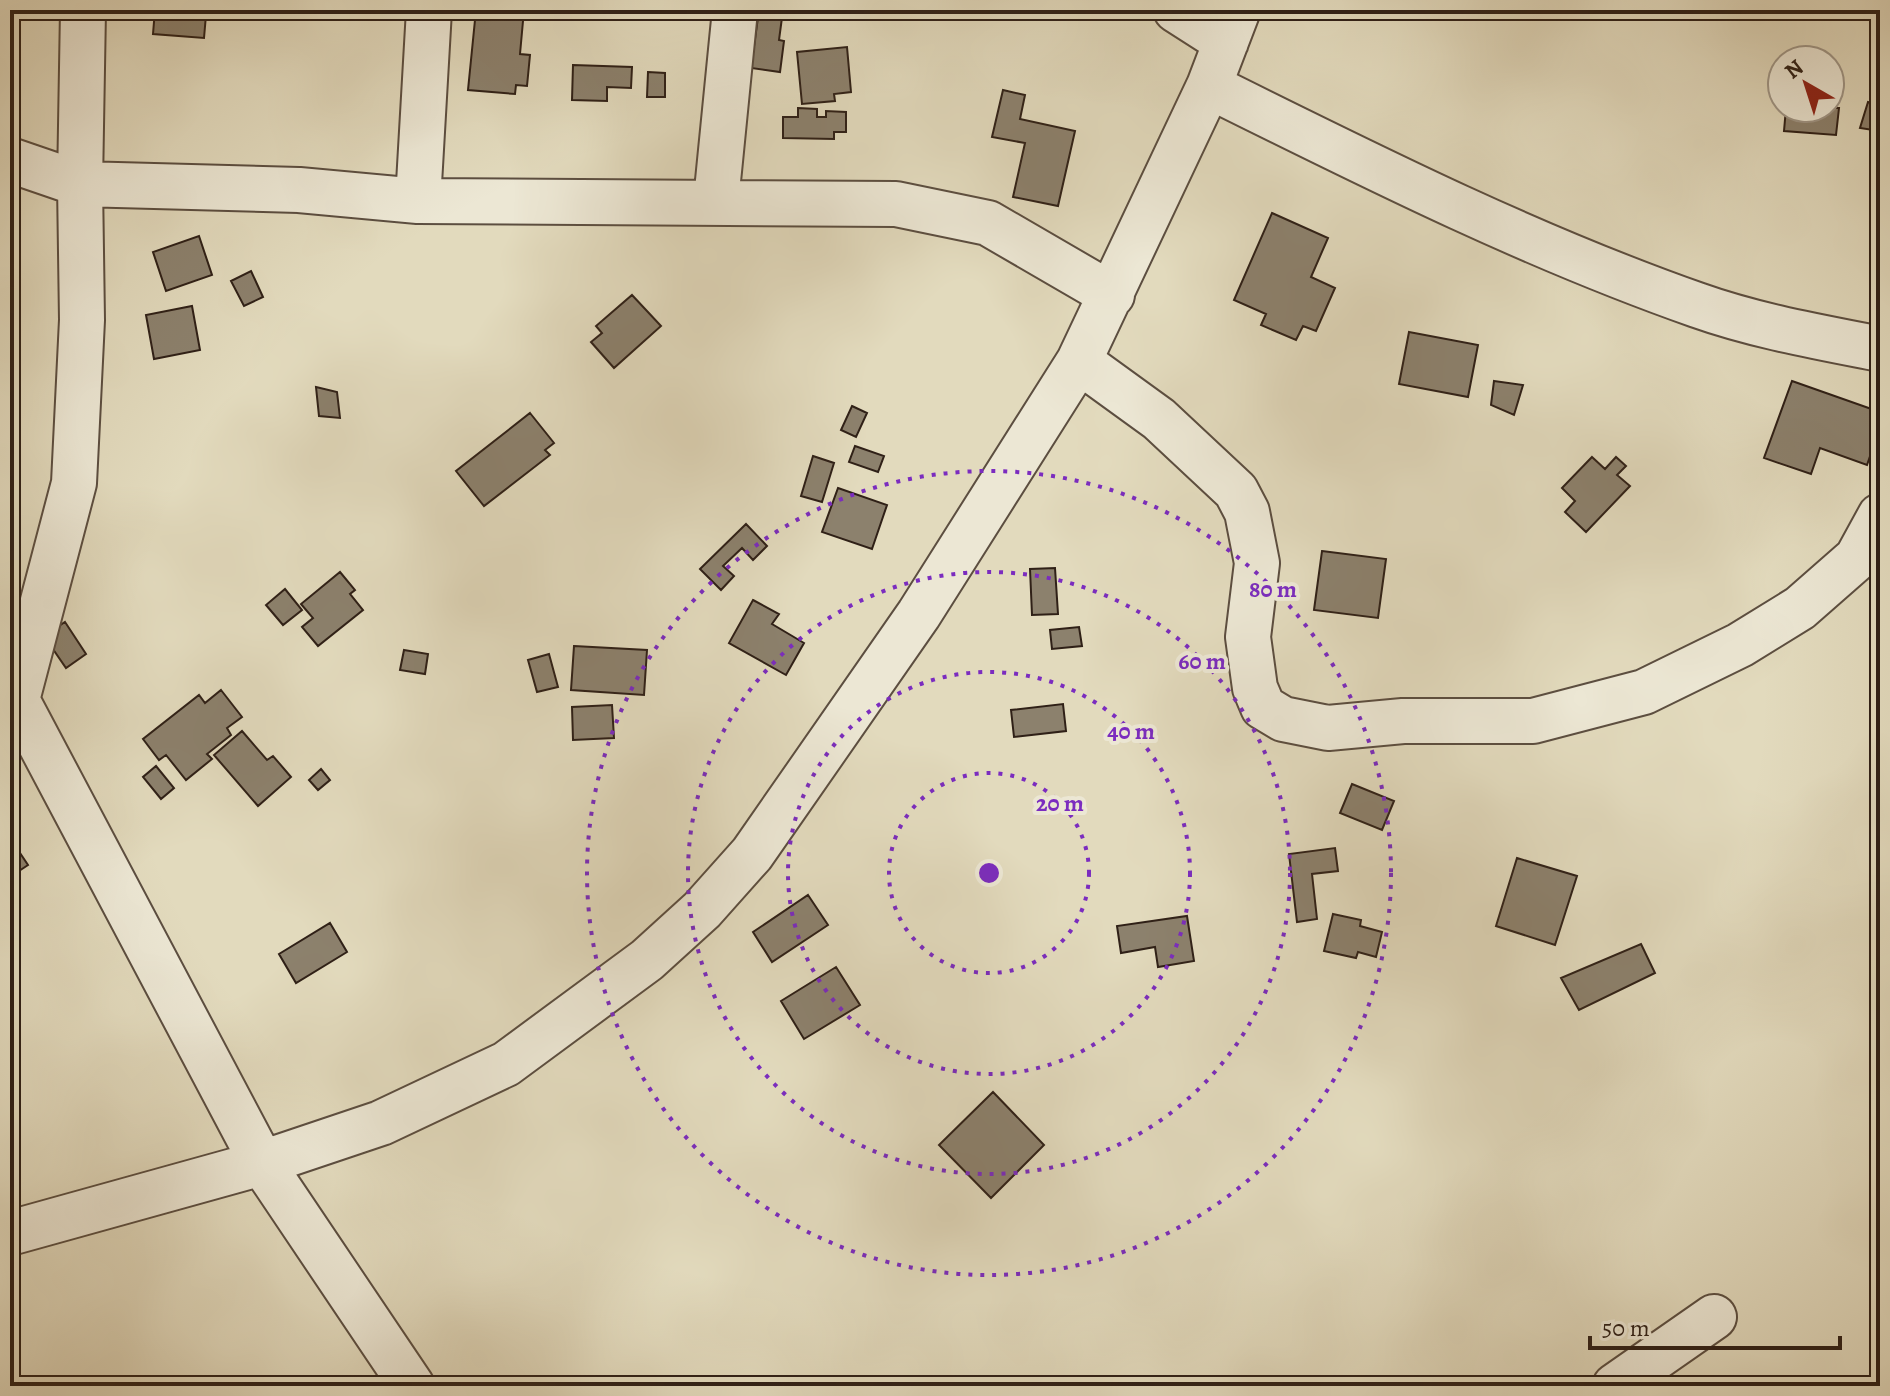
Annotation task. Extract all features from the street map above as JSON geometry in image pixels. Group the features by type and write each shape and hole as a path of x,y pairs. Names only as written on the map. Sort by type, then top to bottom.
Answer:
{"street":[{"path":"83,10 80,184 82,320 74,483 14,697 262,1163 412,1386"},
{"path":"418,201 429,10"},
{"path":"716,201 735,10"},
{"path":"10,1233 262,1163 381,1123 506,1064 647,960 702,910 752,854 895,649 1079,361 1209,86 1232,26 1176,10"},
{"path":"1209,86 1391,176 1582,261 1699,306 1804,334 1880,349"},
{"path":"10,160 80,184 299,190 418,201 896,204 988,223 1112,295"},
{"path":"1079,361 1159,419 1236,491 1247,512 1257,563 1248,637 1255,688 1263,707 1283,719 1328,728 1403,721 1533,721 1644,692 1740,645 1869,567 1880,516"},
{"path":"1615,1386 1714,1317"}],"building":[{"path":"155,10 197,10 196,14 206,15 204,38 153,34"},
{"path":"476,10 524,10 520,54 530,55 527,86 516,85 515,94 468,90"},
{"path":"759,10 783,10 779,40 784,41 780,72 751,68"},
{"path":"847,47 851,92 834,94 835,101 802,104 797,52"},
{"path":"573,65 632,67 631,88 607,87 607,101 572,100"},
{"path":"648,72 665,73 665,97 647,97"},
{"path":"1003,90 1025,95 1020,119 1075,131 1058,206 1013,197 1025,143 992,137"},
{"path":"1868,102 1880,106 1880,131 1860,128"},
{"path":"798,108 817,109 817,117 826,117 826,111 846,112 846,132 834,132 834,139 783,138 783,117 798,117"},
{"path":"1785,124 1837,124 1836,135 1784,131"},
{"path":"1272,213 1328,238 1311,277 1335,288 1316,331 1303,326 1296,340 1261,325 1266,314 1234,300"},
{"path":"199,236 212,275 166,291 153,252"},
{"path":"251,271 263,297 244,306 231,281"},
{"path":"632,295 661,326 614,368 591,342 602,333 596,326"},
{"path":"192,306 200,350 154,359 146,315"},
{"path":"1409,332 1478,345 1468,397 1399,384"},
{"path":"1494,381 1523,385 1514,415 1491,405"},
{"path":"1792,381 1880,412 1880,427 1867,465 1820,448 1811,474 1764,458"},
{"path":"316,387 337,392 340,418 319,416"},
{"path":"852,406 867,413 856,437 841,430"},
{"path":"530,413 554,443 545,450 550,455 484,506 456,471"},
{"path":"855,446 884,456 878,472 849,462"},
{"path":"813,456 834,463 822,502 801,496"},
{"path":"1592,457 1605,469 1616,457 1626,466 1617,475 1630,486 1586,532 1565,512 1575,501 1562,488"},
{"path":"838,488 887,505 872,549 822,532"},
{"path":"746,524 767,546 753,560 742,548 723,566 734,576 721,590 700,569"},
{"path":"1322,551 1386,559 1378,618 1314,610"},
{"path":"1055,568 1058,614 1032,615 1030,569"},
{"path":"340,572 355,590 350,594 363,610 318,646 302,627 313,618 301,604"},
{"path":"285,589 302,610 283,625 266,605"},
{"path":"753,600 779,614 772,624 804,643 786,675 729,643"},
{"path":"65,622 86,654 66,668 44,636"},
{"path":"1079,627 1082,646 1052,649 1050,630"},
{"path":"574,646 647,650 644,695 571,690"},
{"path":"404,650 428,654 425,674 400,670"},
{"path":"549,654 558,687 537,692 528,660"},
{"path":"221,690 242,717 227,728 231,735 207,754 212,759 186,780 166,755 159,760 143,739 199,695 205,703"},
{"path":"1063,704 1066,731 1014,737 1011,710"},
{"path":"612,705 614,738 573,740 572,707"},
{"path":"242,731 267,760 273,756 291,777 258,806 214,755"},
{"path":"156,766 174,788 161,799 143,777"},
{"path":"321,769 330,780 318,790 309,780"},
{"path":"1352,784 1394,801 1382,830 1340,813"},
{"path":"10,838 28,865 10,877"},
{"path":"1335,848 1338,871 1312,874 1317,919 1297,922 1289,854"},
{"path":"1517,858 1577,876 1555,945 1496,926"},
{"path":"808,895 828,925 772,962 753,932"},
{"path":"1333,914 1361,920 1360,926 1382,932 1376,957 1358,952 1356,958 1324,951"},
{"path":"1187,916 1194,961 1158,967 1155,947 1121,953 1117,926"},
{"path":"330,923 347,952 296,983 279,954"},
{"path":"1641,944 1655,973 1579,1010 1561,978"},
{"path":"836,967 860,1005 804,1039 781,1001"},
{"path":"993,1092 1044,1145 991,1198 939,1145"}]}
